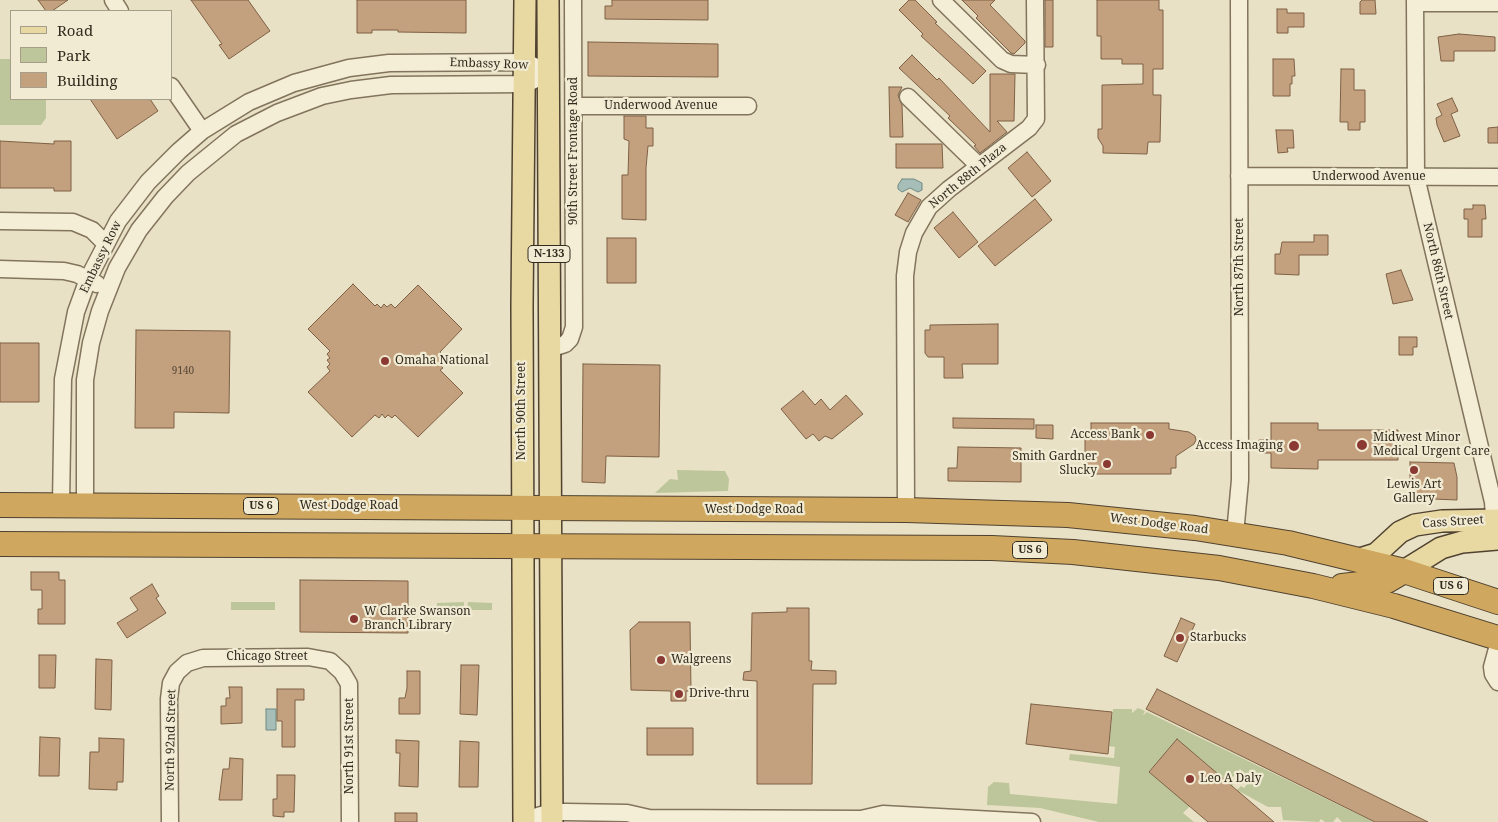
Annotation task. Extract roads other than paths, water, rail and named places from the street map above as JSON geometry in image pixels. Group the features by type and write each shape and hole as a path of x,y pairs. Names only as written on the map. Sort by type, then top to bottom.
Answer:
{"highway":[{"name":"West Dodge Road","path":"0,505 906,510 1103,517 1235,534 1360,559 1404,571 1498,602"},
{"name":"US 6","path":"0,544 522,544 706,548 992,548 1145,559 1237,571 1317,587 1420,613 1498,638"},
{"path":"1317,587 1387,582 1404,571"}],"main road":[{"name":"North 90th Street","path":"525,0 522,544 538,820"},
{"name":"N-133","path":"548,0 552,545"},
{"name":"Cass Street","path":"1360,559 1376,554 1400,532 1415,525 1442,521 1496,530"},
{"name":"Cass Street","path":"1404,571 1441,548 1496,530"},
{"path":"538,820 552,545"}],"street":[{"name":"90th Street Frontage Road","path":"550,349 565,344 570,339 574,327 573,0"},
{"path":"940,0 1002,60 1011,64 1037,65"},
{"name":"North 88th Plaza","path":"906,510 905,276 907,259 914,233 929,207 1034,123 1037,111 1035,0"},
{"name":"North 87th Street","path":"1235,534 1240,480 1239,0"},
{"path":"1415,1 1498,3"},
{"name":"North 86th Street","path":"1415,1 1416,177 1496,530"},
{"name":"Embassy Row","path":"61,506 62,407 65,363 76,312 88,279 105,243 122,214 165,163 202,131 226,115 270,92 319,75 349,68 389,63 526,62 548,73"},
{"name":"Embassy Row","path":"85,506 84,404 87,367 96,326 107,291 117,268 139,230 179,181 217,148 277,113 322,96 368,87 422,84 526,84 548,73"},
{"path":"172,87 202,131"},
{"path":"908,97 979,166"},
{"name":"Underwood Avenue","path":"574,106 748,106"},
{"name":"Underwood Avenue","path":"1239,176 1498,177"},
{"path":"0,221 74,222 92,230 105,243"},
{"path":"0,269 58,270 88,279 107,291"},
{"path":"65,363 87,367"},
{"path":"1498,645 1492,671 1498,682"},
{"name":"Chicago Street","path":"187,663 208,657 318,657 330,661 342,672"},
{"name":"North 92nd Street","path":"170,822 169,693 174,676 187,663"},
{"name":"North 91st Street","path":"342,672 349,684 350,694 350,822"},
{"path":"538,820 622,812 644,820 865,820 878,814 891,814 951,816 979,821 1032,822"}],"water":[{"path":"902,179 914,179 922,183 922,190 918,192 910,188 902,192 898,189 898,185"},
{"path":"266,709 276,709 276,730 266,730"}],"place":[{"name":"Omaha National","path":"385,361"},
{"name":"Access Bank","path":"1150,435"},
{"name":"Midwest Minor Medical Urgent Care","path":"1362,445"},
{"name":"Access Imaging","path":"1294,446"},
{"name":"Smith Gardner Slucky","path":"1107,464"},
{"name":"Lewis Art Gallery","path":"1414,470"},
{"name":"W Clarke Swanson Branch Library","path":"354,619"},
{"name":"Starbucks","path":"1180,638"},
{"name":"Walgreens","path":"661,660"},
{"name":"Drive-thru","path":"679,694"},
{"name":"Leo A Daly","path":"1190,779"}]}
